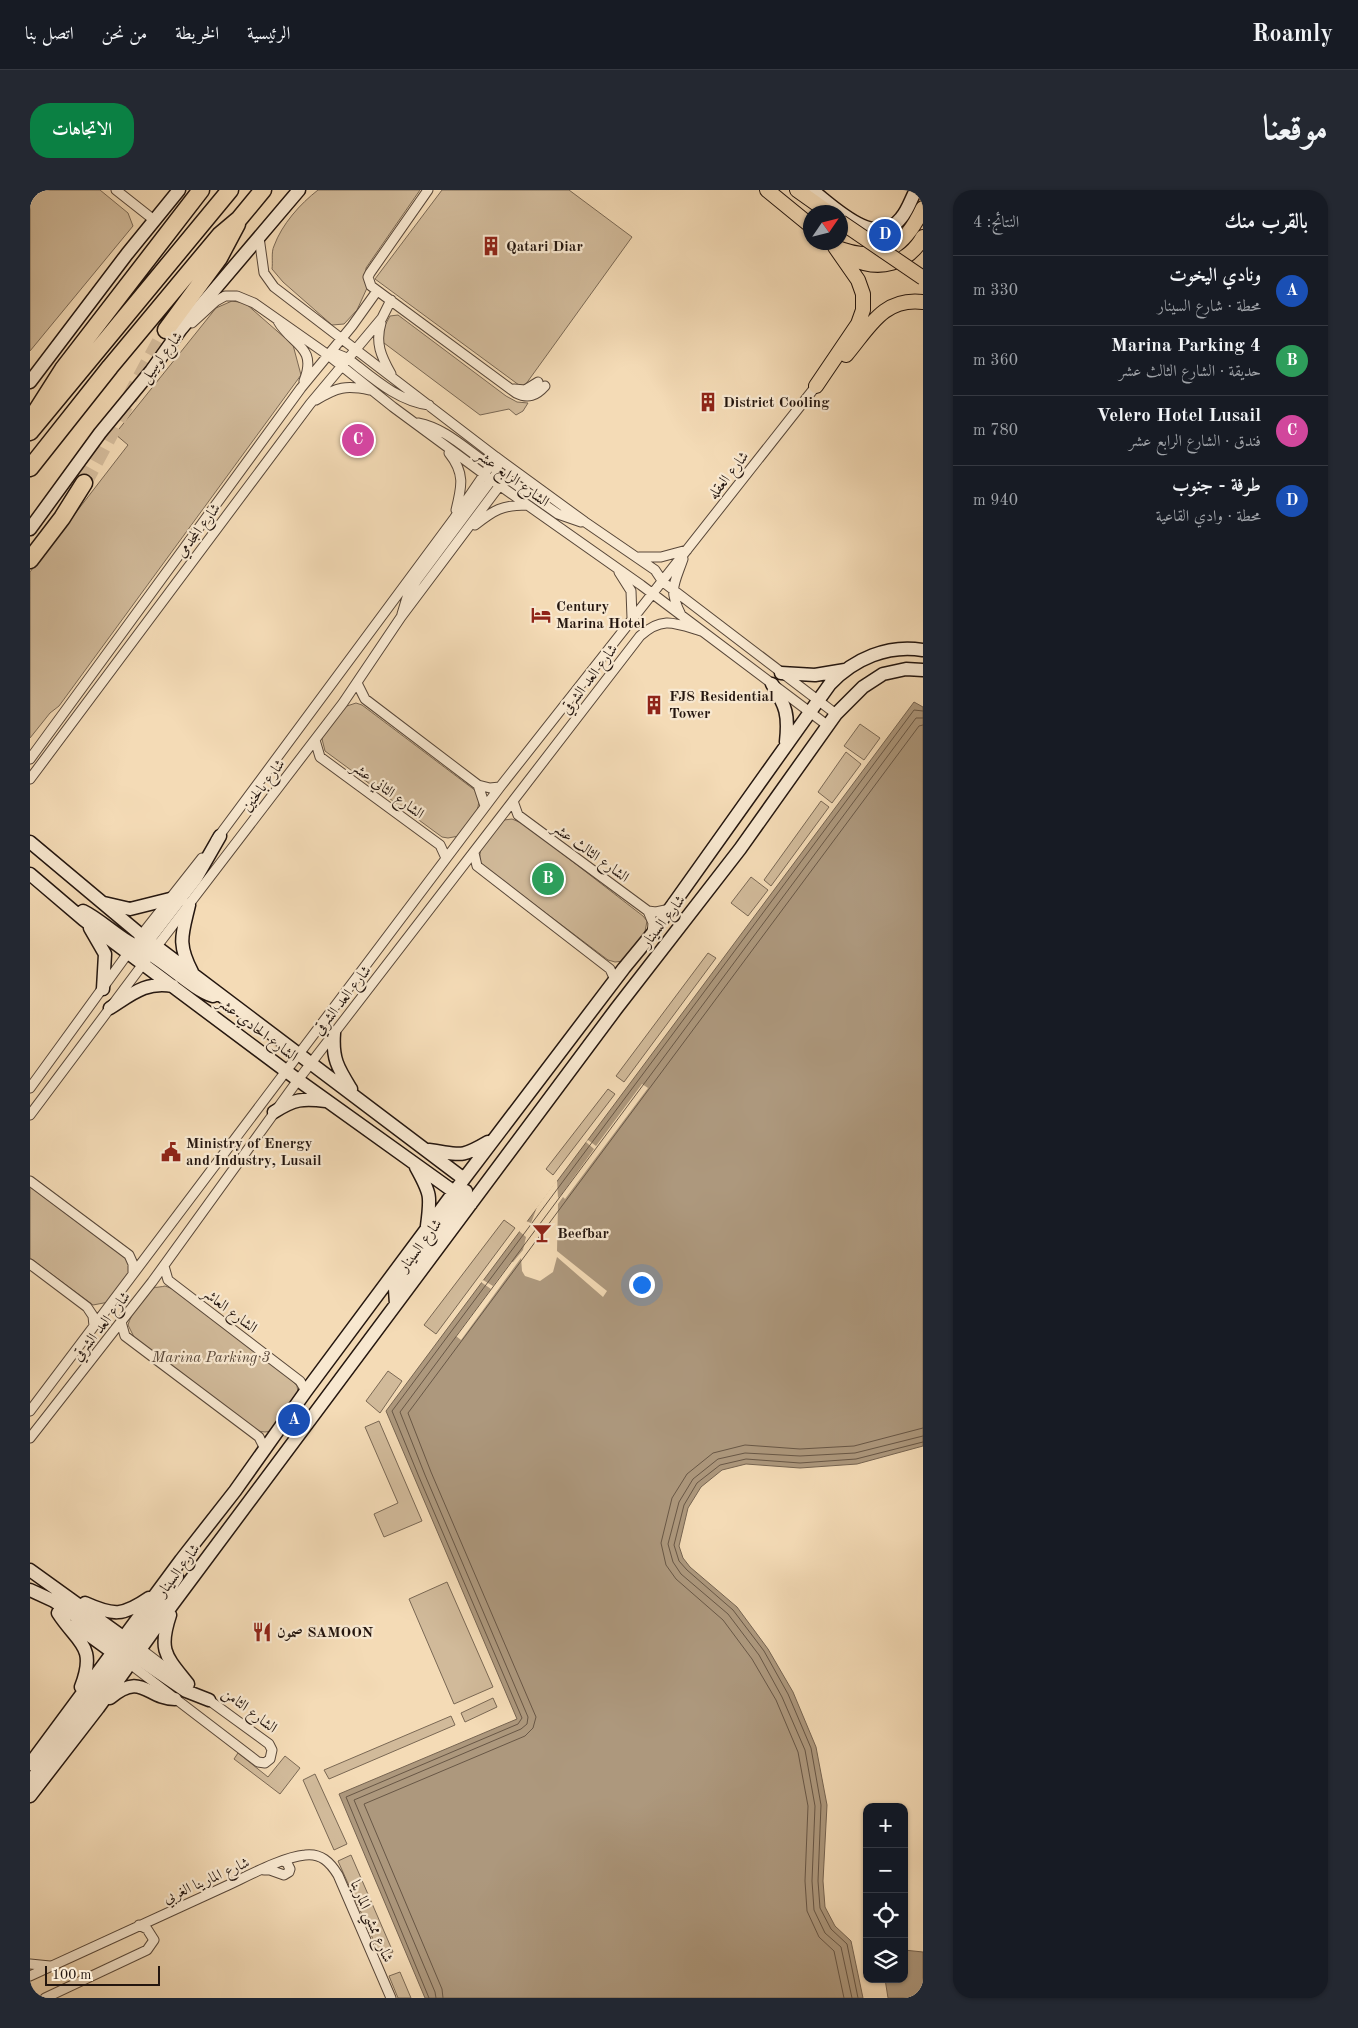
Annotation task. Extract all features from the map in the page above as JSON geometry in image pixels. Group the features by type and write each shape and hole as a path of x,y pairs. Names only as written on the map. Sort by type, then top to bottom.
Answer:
{"highway":[{"path":"30,421 64,369 201,190"},
{"path":"30,432 230,190"},
{"name":"شارع لوسيل","path":"30,468 110,367 220,235 239,219 263,190"},
{"path":"173,330 219,258 239,219"},
{"path":"30,560 62,518 84,483"}],"main road":[{"path":"767,190 803,220"},
{"path":"797,190 818,205"},
{"path":"845,250 865,255 886,252 905,239 923,208"},
{"path":"848,227 923,278"},
{"path":"848,249 854,250 864,247 868,237 864,228"},
{"path":"839,250 860,262 882,266 896,262 909,255 923,237"},
{"path":"816,386 858,324 863,310 863,294 858,280 836,250"},
{"path":"816,386 831,372 884,310 898,304 913,301 923,302"}],"street":[{"path":"116,190 154,220"},
{"path":"30,382 70,327 179,190"},
{"name":"شارع لوسيل","path":"30,529 100,434 151,371 173,330 259,237 299,190"},
{"path":"428,190 370,272 369,282 377,291 512,388 516,393 529,397 536,394 541,384"},
{"path":"812,190 864,228 881,230 893,225 902,217 916,190"},
{"name":"الشارع الرابع عشر","path":"259,237 264,273 270,282 354,349 512,469 655,570 663,582 836,714"},
{"name":"شارع المجدمي","path":"30,759 302,388 352,326 377,291"},
{"name":"الشارع الرابع عشر","path":"173,330 197,320 216,301 230,295 245,298 277,318 328,355 344,362 373,391 441,443 492,472 500,486 610,563 827,726"},
{"name":"شارع المجدمي","path":"30,779 310,404 354,349 368,336 382,318 391,300"},
{"path":"277,318 284,331 302,346 307,356 308,368 302,388"},
{"path":"382,318 377,343 383,360 392,376"},
{"path":"344,362 400,397 416,404 431,406"},
{"path":"310,404 327,393 342,387 352,386 373,391"},
{"name":"شارع العقله","path":"663,582 816,386"},
{"path":"414,422 434,426 444,432 492,472 506,477 558,514 585,522"},
{"path":"441,443 455,461 462,476 461,492 453,520"},
{"path":"401,617 408,594 492,472 496,457"},
{"path":"492,472 504,472 512,469"},
{"name":"شارع بالحنين","path":"30,1088 103,989 189,905 343,703 401,617 512,469"},
{"name":"شارع بالحنين","path":"30,1114 110,1008 170,899 220,836 453,520 492,472"},
{"path":"466,531 496,509 512,505 527,505"},
{"path":"637,557 661,557 687,550"},
{"path":"682,616 674,600 673,589 687,550"},
{"path":"610,563 622,576 631,591 632,618"},
{"name":"شارع العد الشرقي","path":"30,1411 485,806 632,618 663,582"},
{"path":"645,603 674,600 706,615"},
{"name":"شارع العد الشرقي","path":"30,1438 110,1338 164,1266 298,1080 640,636 648,628 661,622 669,622 701,631"},
{"path":"781,673 815,675 846,670 871,656 886,651 923,650"},
{"name":"شارع السينار","path":"30,1764 80,1695 172,1605 396,1304 395,1289 462,1198 616,1009 740,849 836,714 863,687 883,674 906,669 923,670"},
{"name":"شارع السينار","path":"464,1179 613,974 624,968 652,934 830,684 846,670"},
{"path":"357,683 365,699 478,785 490,788 500,787"},
{"path":"772,684 787,712 786,746"},
{"path":"343,703 365,699"},
{"path":"299,761 320,757 315,740"},
{"name":"الشارع الثاني عشر","path":"320,757 440,845 446,858"},
{"path":"478,785 485,806"},
{"path":"501,817 518,816 513,801"},
{"name":"الشارع الثالث عشر","path":"518,816 648,911"},
{"path":"143,948 196,878 220,836"},
{"name":"الشارع الحادي عشر","path":"30,842 99,901 143,948 173,986 298,1080 462,1198"},
{"path":"440,845 456,845"},
{"path":"474,853 477,866 613,974"},
{"path":"462,869 477,866"},
{"name":"الشارع الحادي عشر","path":"30,874 84,920 193,974 464,1179"},
{"path":"99,901 116,907 130,909 170,899"},
{"path":"65,904 100,920 143,948 202,991 212,996 223,997"},
{"path":"189,905 183,932 182,951 193,974"},
{"path":"652,934 653,924 648,911 656,912 670,909"},
{"path":"84,920 105,954 103,989"},
{"path":"110,1008 148,986 161,984 173,986"},
{"path":"334,1033 333,1050 335,1060 357,1098"},
{"path":"274,1112 286,1104 298,1100 328,1101"},
{"path":"425,1149 451,1155 462,1155 495,1138"},
{"path":"413,1163 430,1194 430,1208 426,1229"},
{"path":"462,1198 466,1188 464,1179"},
{"path":"30,1181 129,1254 133,1264 133,1274"},
{"name":"شارع السينار","path":"31,1794 98,1708 158,1592 266,1449 303,1386 315,1380 426,1229 462,1198"},
{"path":"129,1254 149,1253"},
{"path":"30,1264 87,1307 92,1316 94,1326"},
{"path":"152,1282 168,1280 164,1266"},
{"name":"الشارع العاشر","path":"168,1280 303,1386"},
{"path":"87,1307 98,1309 109,1306"},
{"path":"121,1322 125,1336 259,1437 266,1449"},
{"path":"110,1338 125,1336"},
{"path":"259,1437 269,1438 275,1436"},
{"path":"31,1794 36,1773 177,1579 180,1561"},
{"name":"الشارع الثامن","path":"30,1570 71,1600 127,1650 175,1699 258,1762 265,1763 270,1759 272,1750 269,1744 188,1684 127,1650 58,1613 30,1591"},
{"path":"30,1591 54,1601 186,1690 208,1700"},
{"path":"71,1600 86,1603 103,1611 117,1613 132,1609 158,1592"},
{"path":"172,1605 165,1629 164,1649 172,1664 188,1684"},
{"path":"58,1613 82,1642 87,1655 87,1671 81,1685 80,1695"},
{"path":"98,1708 116,1693 130,1687 145,1688 167,1699 175,1699"},
{"name":"شارع المارينا الغربي","path":"30,1976 282,1861 305,1854 324,1858"},
{"name":"شارع ممشي المارينا","path":"324,1858 332,1865 338,1875 391,1998"},
{"name":"شارع المارينا الغربي","path":"262,1870 270,1870 284,1875 290,1869 287,1863 282,1861"},
{"name":"شارع المارينا الغربي","path":"49,1997 147,1950 153,1944 151,1934 160,1916"},
{"path":"139,1925 147,1928 151,1934"},
{"path":"30,1964 51,1966"}],"green space":[{"path":"30,190 100,190 128,213 133,226 30,351"},
{"path":"318,190 420,190 366,268 367,288 357,310 344,324 332,325 283,282 272,269 272,254 277,238 298,208"},
{"path":"442,190 569,190 632,237 523,388 375,279"},
{"path":"232,301 245,303 293,345 301,375 59,706 50,713 30,738 30,572 128,445 115,434 216,308"},
{"path":"398,315 506,396 517,402 528,403 523,411 516,415 509,409 480,415 380,340 382,331 390,316"},
{"path":"356,703 362,705 476,791 479,804 475,815 459,836 442,837 325,751 322,739 323,731 341,708"},
{"path":"860,724 880,738 864,760 844,746"},
{"path":"846,752 861,764 832,803 818,792"},
{"path":"821,801 829,807 771,886 764,880"},
{"path":"512,819 524,824 647,921 644,937 624,961 615,962 608,960 481,864 481,851 486,840 504,820"},
{"path":"751,877 768,890 748,916 731,903"},
{"path":"708,953 716,958 624,1082 616,1076"},
{"path":"608,1089 615,1094 553,1175 546,1169"},
{"path":"30,1185 125,1256 131,1272 109,1302 93,1305 30,1258"},
{"path":"504,1220 515,1228 436,1334 424,1325"},
{"name":"Marina Parking 3","path":"165,1286 173,1289 287,1375 297,1386 298,1392 273,1431 257,1431 135,1339 128,1325 135,1310 145,1295 153,1288"},
{"path":"388,1371 402,1381 380,1413 366,1401"},
{"path":"379,1421 422,1521 384,1537 374,1514 398,1503 365,1427"},
{"path":"447,1582 493,1687 454,1704 409,1599"},
{"path":"493,1698 497,1707 465,1722 461,1713"},
{"path":"451,1716 455,1725 329,1779 324,1770"},
{"path":"238,1753 268,1777 285,1756 300,1768 280,1794 234,1759"},
{"path":"315,1774 347,1844 334,1850 303,1780"},
{"path":"351,1855 393,1952 381,1957 338,1861"},
{"path":"400,1972 411,1998 398,1998 389,1976"}],"water":[{"path":"914,702 923,707 923,1446 857,1464 800,1468 746,1464 722,1470 701,1487 688,1508 679,1546 683,1558 690,1567 737,1607 768,1649 793,1692 816,1747 827,1805 823,1881 825,1907 835,1926 851,1941 863,1998 425,1998 339,1794 517,1719 386,1411"},
{"path":"908,1950 923,1952 923,1998 888,1998 886,1983 908,1983"}],"pier":[{"path":"642,1084 648,1088 565,1199 563,1197 558,1204 557,1251 607,1291 603,1297 557,1257 553,1272 540,1281 525,1276 522,1271 521,1258 461,1340 456,1336 491,1289 481,1282 483,1280 493,1286 511,1262 523,1250 526,1237 519,1231 526,1221 531,1223 537,1207 557,1180 558,1198 561,1195 594,1149 586,1142 588,1140 596,1146"}],"tunnel":[{"path":"84,483 166,330"}],"place":[{"name":"طرفة - جنوب","path":"885,235"},
{"name":"Qatari Diar","path":"491,246"},
{"name":"District Cooling","path":"708,402"},
{"name":"Velero Hotel Lusail","path":"358,440"},
{"name":"Century Marina Hotel","path":"541,615"},
{"name":"FJ8 Residential Tower","path":"654,705"},
{"name":"Marina Parking 4","path":"548,879"},
{"name":"Ministry of Energy and Industry, Lusail","path":"171,1152"},
{"name":"Beefbar","path":"542,1233"},
{"name":"ونادي اليخوت","path":"294,1420"},
{"name":"صمون SAMOON","path":"262,1632"}]}
